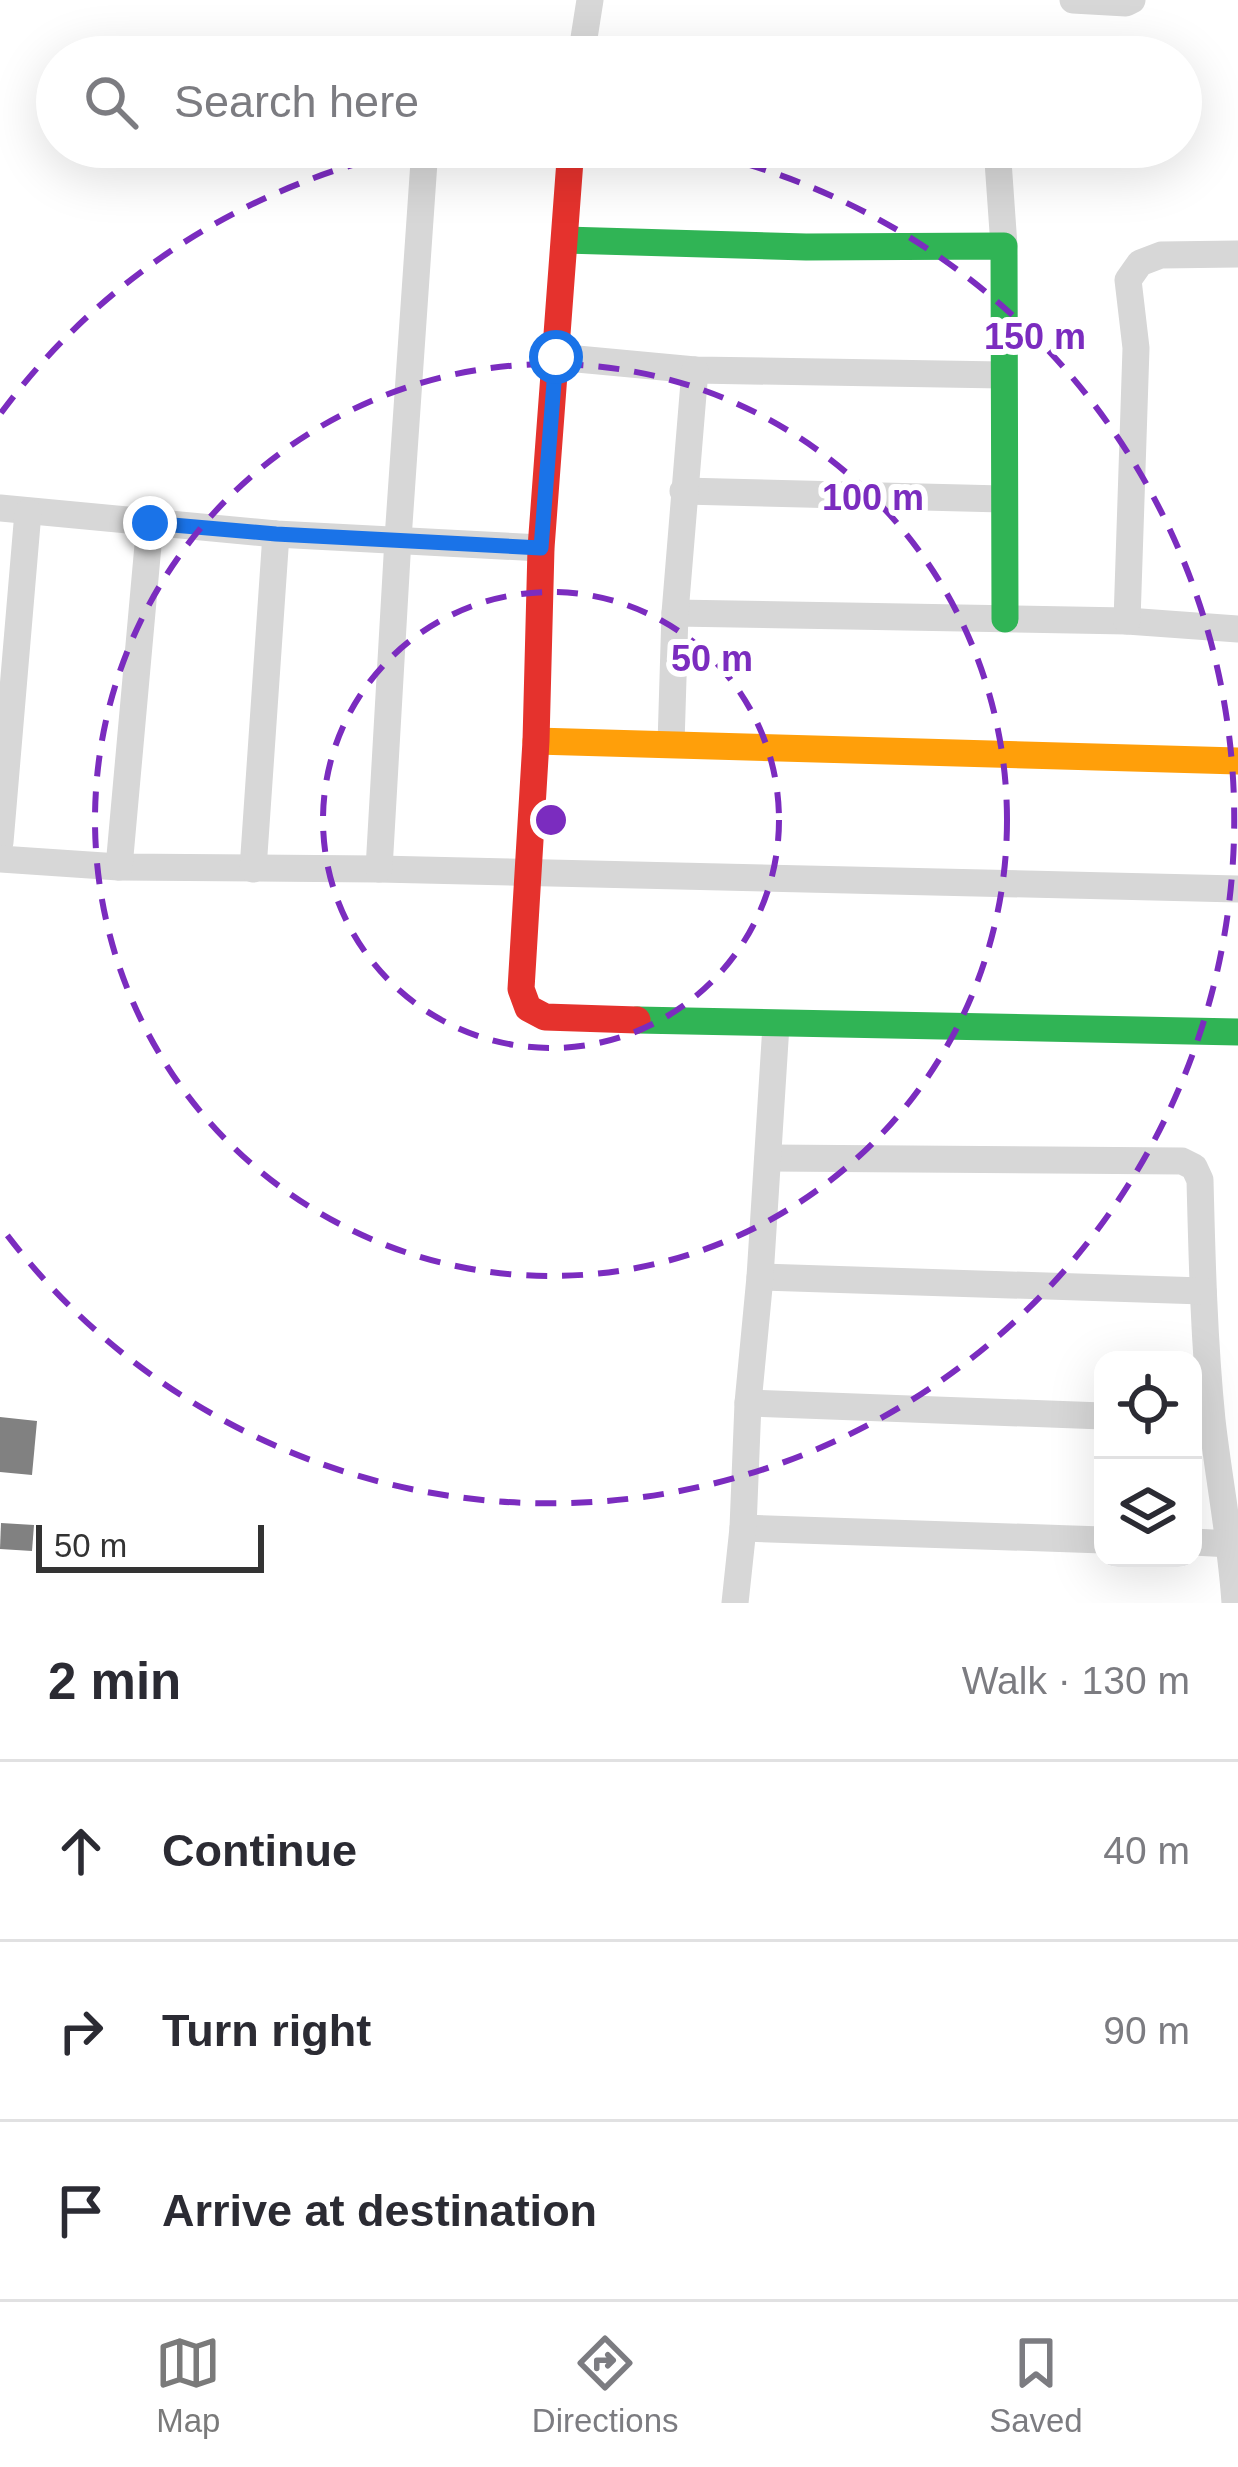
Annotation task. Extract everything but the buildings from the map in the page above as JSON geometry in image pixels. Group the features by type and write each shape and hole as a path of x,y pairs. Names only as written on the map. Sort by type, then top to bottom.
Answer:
{"street":[{"path":"584,36 590,0"},
{"path":"1073,0 1132,0"},
{"path":"380,869 424,168"},
{"path":"570,168 541,548 523,1004 531,1013 545,1017 1238,1032"},
{"path":"999,168 1004,246 1005,619"},
{"path":"565,240 806,247 1004,246"},
{"path":"1127,621 1136,348 1128,280 1140,263 1161,255 1238,254"},
{"path":"556,357 695,370 1002,374"},
{"path":"671,744 675,613 695,370"},
{"path":"683,491 1003,499"},
{"path":"0,842 14,510 276,534 541,548"},
{"path":"119,867 150,523"},
{"path":"253,868 276,534"},
{"path":"675,613 1127,621 1238,629"},
{"path":"536,740 1238,761"},
{"path":"0,860 119,867 1238,889"},
{"path":"735,1603 776,1025"},
{"path":"768,1158 1182,1161 1195,1167 1201,1180 1203,1419 1231,1544 1235,1603"},
{"path":"760,1277 1203,1291"},
{"path":"748,1403 1094,1416"},
{"path":"743,1528 1094,1540"},
{"path":"1202,1542 1231,1544"}],"traffic: fast":[{"path":"565,240 806,247 1004,246 1005,619"},
{"path":"637,1020 1238,1032"}],"traffic: slow":[{"path":"536,741 1238,761"}],"traffic: jam":[{"path":"569,168 541,548 536,741 521,989 528,1008 545,1017 637,1020"}],"route":[{"path":"150,523 541,548 556,357"}]}
